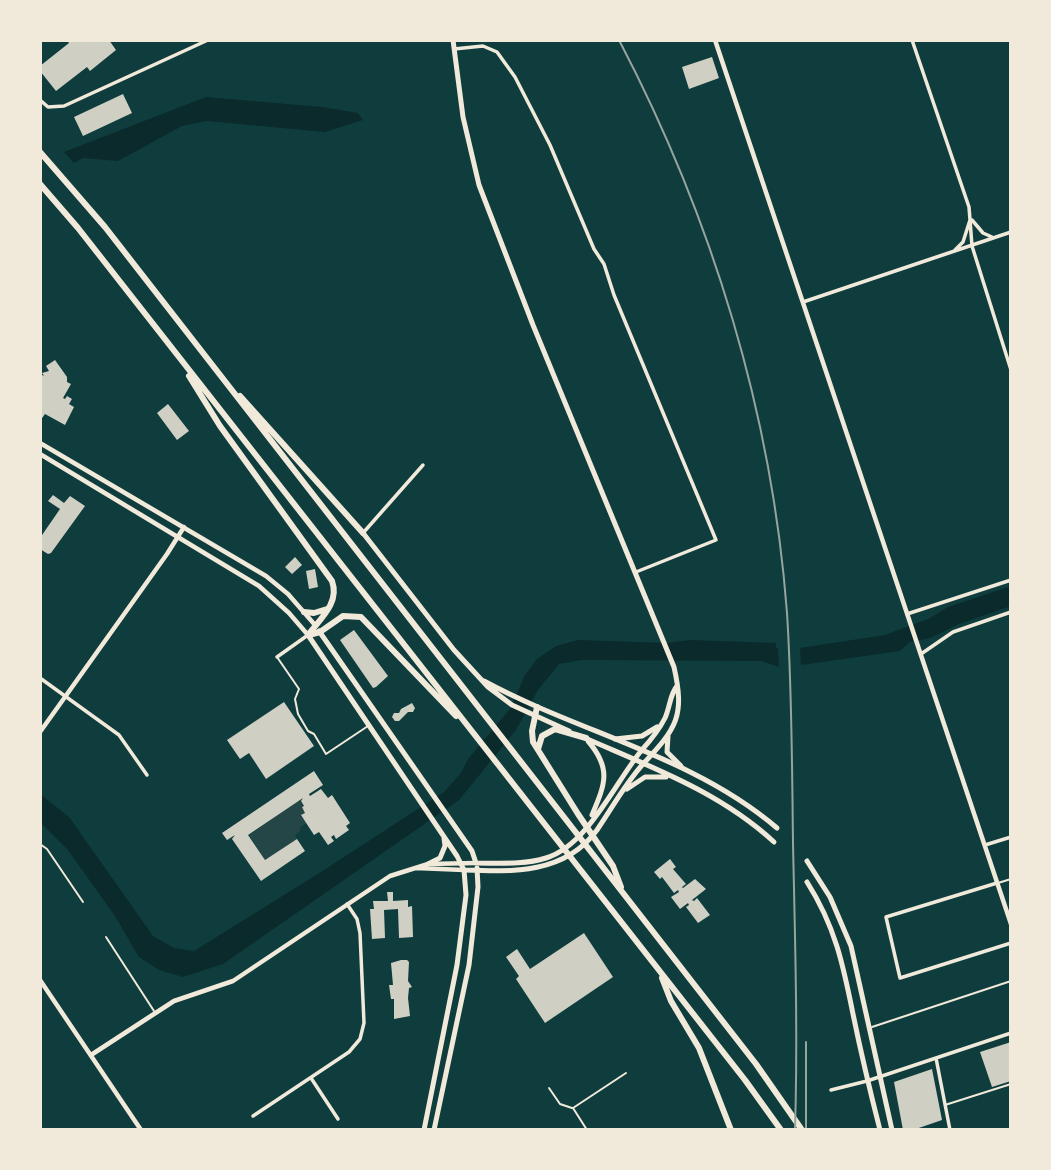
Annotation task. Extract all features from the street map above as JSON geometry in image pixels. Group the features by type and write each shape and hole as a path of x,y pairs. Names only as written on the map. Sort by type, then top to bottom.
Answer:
{"highway":[{"path":"40,152 89,207 756,1064 802,1130"},
{"path":"40,186 87,240 502,768 756,1094 781,1130"},
{"path":"175,352 220,426 332,581 335,593 329,608 308,635"},
{"path":"217,372 267,423 363,533"},
{"path":"304,612 314,613 329,608"},
{"path":"308,635 320,632 343,616 361,617 475,734"},
{"path":"535,706 532,714 532,736 538,751 613,866 624,895"},
{"path":"538,751 542,736 550,730 561,730 586,738"},
{"path":"659,970 669,996 699,1048 731,1130"}],"main road":[{"path":"453,40 463,117 480,187 672,662 680,692 680,707 668,736 667,752 683,768"},
{"path":"363,533 454,650 495,694 512,705 684,782 727,805 774,842"},
{"path":"315,625 429,787 472,851 476,863 477,897 468,973 434,1130"},
{"path":"308,635 464,870 466,895 457,965 424,1130"},
{"path":"479,678 535,706 683,768 734,795 777,828"},
{"path":"476,863 522,862 554,856 573,843 665,719 677,686"},
{"path":"615,738 642,736 654,730 665,719"},
{"path":"464,870 534,869 567,858 595,833 643,764 668,736"},
{"path":"586,738 600,756 605,770 603,787 590,822"},
{"path":"618,798 634,783 647,776 664,776 684,782"},
{"path":"428,864 440,858 444,852 443,835"},
{"path":"807,861 830,897 846,932 892,1130"},
{"path":"807,882 826,915 839,949 880,1130"}],"street":[{"path":"40,100 48,107 64,106 208,40"},
{"path":"715,40 1011,924"},
{"path":"912,40 971,218 972,246 1011,370"},
{"path":"454,49 483,46 497,52 515,77 550,145 594,249 604,264 614,295 716,540 636,572"},
{"path":"954,251 963,242 971,218"},
{"path":"971,218 983,233 995,238"},
{"path":"803,302 1011,232"},
{"path":"40,443 266,576 288,594 315,625"},
{"path":"40,454 269,593 308,635 277,657"},
{"path":"363,533 423,466"},
{"path":"40,732 184,527"},
{"path":"907,614 1011,580"},
{"path":"921,654 953,632 1011,612"},
{"path":"40,678 119,735 147,775"},
{"path":"985,845 1011,837"},
{"path":"91,1055 178,999 233,981 390,876 428,864 476,863"},
{"path":"412,868 464,870"},
{"path":"997,883 886,917 900,978 1011,943"},
{"path":"253,1116 355,1046 363,1031 360,933 357,919 347,904"},
{"path":"40,980 141,1130"},
{"path":"831,1090 880,1077 1011,1033"},
{"path":"936,1058 950,1130"},
{"path":"311,1078 338,1119"}],"lane":[{"path":"277,657 299,689 295,699 298,714 326,754 369,725"},
{"path":"997,883 1011,879"},
{"path":"106,937 155,1012"},
{"path":"870,1028 1011,981"},
{"path":"572,1108 625,1073"},
{"path":"945,1105 1011,1083"},
{"path":"549,1088 560,1104 572,1108 587,1130"}],"path":[{"path":"40,844 47,849 83,902"}],"shaded area":[{"path":"206,97 322,107 358,113 363,120 325,132 207,121 182,126 118,161 83,158 74,163 64,152"},
{"path":"1011,586 1011,606 959,624 930,638 910,642 900,651 801,665 800,648 885,635 928,619 948,607"},
{"path":"578,640 776,643 779,667 761,661 581,660 559,664 538,690 516,730 459,800 223,964 183,977 159,970 139,957 115,916 68,850 40,822 40,794 69,817 153,936 174,948 194,951 444,792 510,709 525,675 537,659 556,646"},
{"path":"300,800 305,813 301,816 307,823 300,827 300,831 295,835 297,839 265,860 249,835"}],"building":[{"path":"67,40 109,40 116,50 90,71 87,67 56,91 40,71 40,66 69,43"},
{"path":"712,57 719,78 689,89 682,67"},
{"path":"123,94 132,113 83,136 74,117"},
{"path":"55,360 67,377 67,382 71,384 63,398 67,396 72,399 69,404 74,407 65,425 45,414 40,421 40,374 44,376 42,373 49,371 46,366"},
{"path":"168,404 189,431 177,440 157,413"},
{"path":"53,495 64,503 70,496 85,506 48,554 40,549 40,538 60,509 48,501"},
{"path":"295,557 302,565 292,574 285,567"},
{"path":"315,569 318,587 309,589 306,571"},
{"path":"354,630 388,676 376,687 373,688 340,640"},
{"path":"284,702 314,746 266,779 249,753 240,759 227,740"},
{"path":"412,703 415,708 413,712 408,712 399,721 395,721 392,717 394,713 399,713"},
{"path":"314,771 323,785 309,794 310,796 321,789 328,798 332,795 350,823 346,826 349,830 336,839 334,835 331,837 334,841 328,845 319,832 314,835 301,815 305,813 301,801 303,798 248,835 265,860 297,839 305,851 261,881 232,839 235,835 227,840 222,833"},
{"path":"670,859 676,867 673,869 686,884 683,888 695,879 706,889 692,900 697,898 710,915 698,923 686,907 688,903 680,909 671,897 679,892 678,890 674,893 662,877 660,879 654,872"},
{"path":"387,892 393,892 393,901 408,900 408,907 412,906 413,937 399,938 398,909 384,910 385,938 372,939 370,909 374,909 373,901 388,901"},
{"path":"584,933 613,977 545,1023 516,979 519,976 506,957 517,949 530,969"},
{"path":"401,960 409,962 408,981 412,987 409,988 408,998 410,1016 394,1019 394,999 391,999 389,985 393,985 391,963"},
{"path":"1011,1042 1011,1081 992,1087 980,1052"},
{"path":"932,1069 942,1120 913,1130 903,1130 894,1082"}],"railway":[{"path":"619,40 682,176 709,247 752,391 768,464 787,613 790,671 796,986 795,1130"},
{"path":"806,1042 806,1130"}]}
